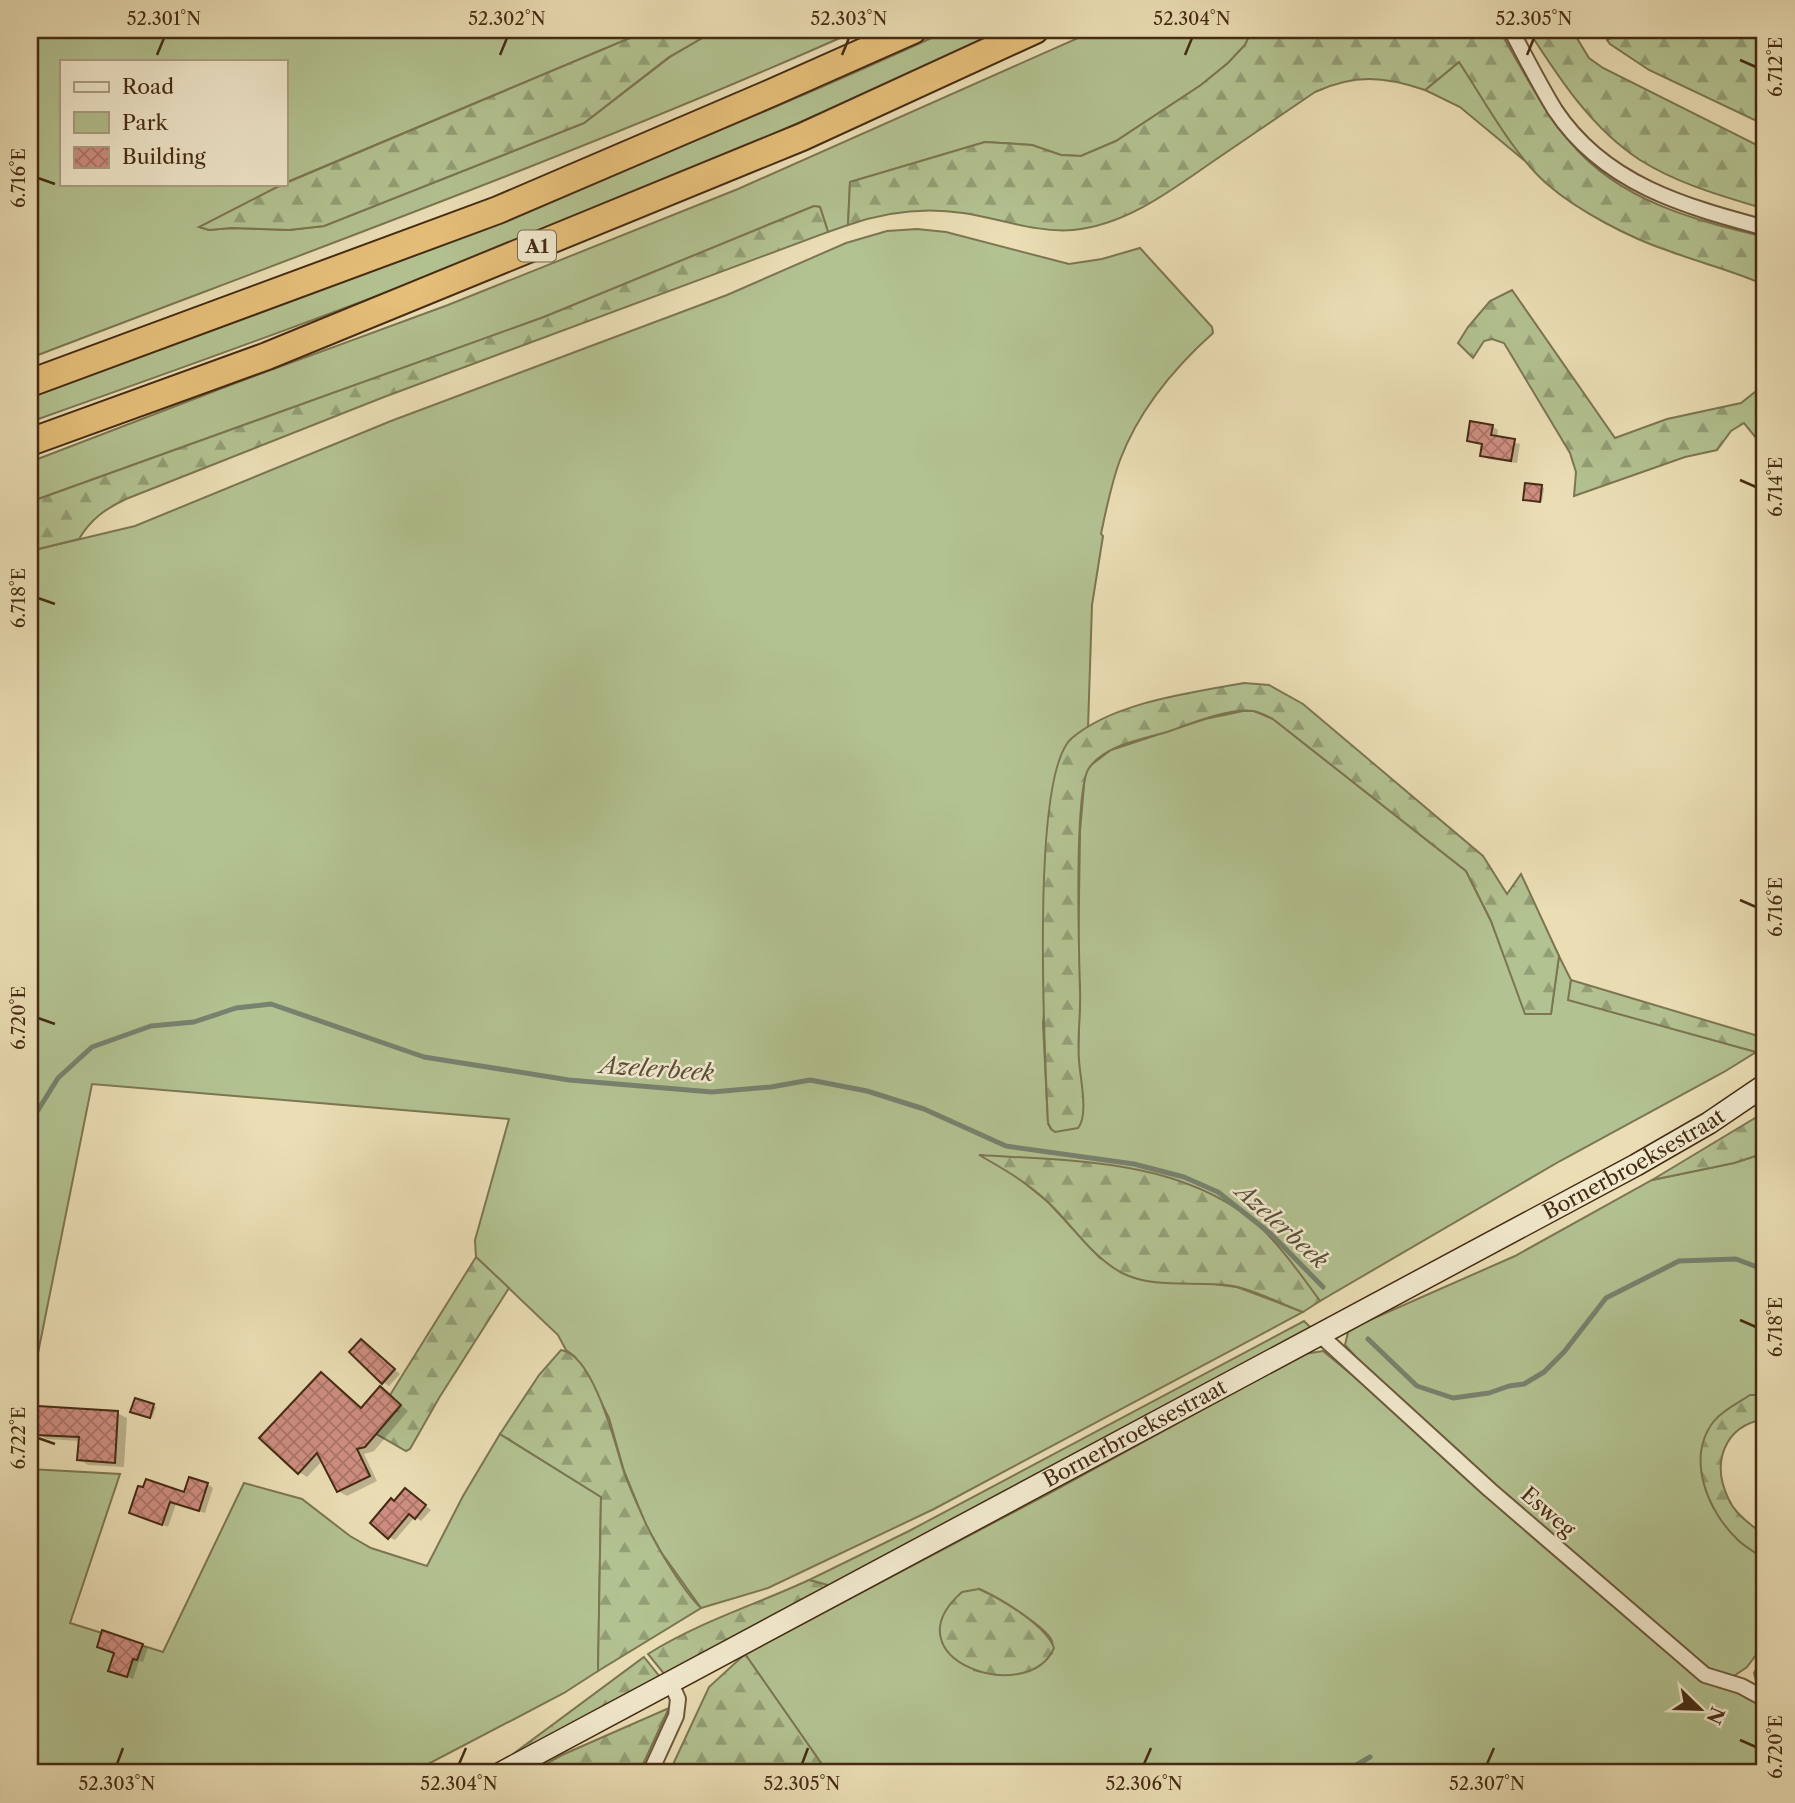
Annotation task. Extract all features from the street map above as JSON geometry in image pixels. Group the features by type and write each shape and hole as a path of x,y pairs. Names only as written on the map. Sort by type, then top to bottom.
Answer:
{"highway":[{"name":"A1","path":"30,383 498,209 913,30"},
{"name":"A1","path":"30,442 267,356 789,142 1035,30"}],"main road":[{"name":"Bornerbroeksestraat","path":"501,1773 1636,1166 1709,1123 1765,1085"}],"street":[{"path":"1511,30 1556,110 1576,135 1620,175 1707,212 1765,228"},
{"name":"Esweg","path":"1319,1334 1490,1490 1695,1667 1705,1675 1741,1686 1765,1699"},
{"path":"650,1773 676,1716 678,1699 671,1683"}],"green space":[{"path":"30,30 649,30 287,182 287,60 60,60 60,186 280,186 200,227 209,230 289,230 324,226 584,123 670,57 716,30 858,30 550,159 30,358"},
{"path":"649,30 716,30 669,57 584,123 324,226 289,230 209,230 199,227 279,186 287,186 287,182"},
{"path":"949,30 1007,30 773,134 536,234 347,307 30,422 30,397 493,222 836,81"},
{"path":"1096,30 1252,30 1245,45 1201,85 1116,141 1081,156 1061,155 1032,145 985,142 850,182 848,225 828,232 820,207 814,206 544,317 30,502 30,462 448,305 738,189"},
{"path":"1252,30 1499,30 1561,130 1590,163 1635,194 1660,205 1685,215 1765,237 1765,285 1638,239 1589,214 1560,194 1522,158 1459,62 1425,90 1396,82 1369,79 1343,82 1315,92 1150,203 1113,221 1093,227 1073,230 1045,229 963,213 934,211 890,214 848,225 850,182 985,142 1032,145 1061,155 1081,156 1116,141 1201,85 1228,63 1245,45"},
{"path":"1528,30 1572,30 1589,58 1603,68 1765,149 1765,209 1701,189 1670,176 1622,147 1577,101"},
{"path":"1626,30 1765,30 1765,125 1649,70 1607,40"},
{"path":"1459,62 1525,161 1460,107 1425,90"},
{"path":"814,206 820,207 828,232 384,397 126,499 99,515 79,539 30,551 30,502 544,317"},
{"path":"917,229 946,232 1069,264 1102,259 1140,248 1212,327 1213,333 1171,375 1137,424 1117,469 1101,534 1103,536 1092,605 1088,728 1070,740 1043,1024 1048,1123 1051,1129 1083,1112 1078,1057 1078,963 1080,831 1085,774 1091,765 1111,750 1205,719 1243,711 1254,711 1273,719 1466,871 1491,921 1526,1014 1551,1013 1559,956 1571,980 1569,1000 1756,1052 1560,1161 1320,1301 1271,1238 1252,1220 981,1155 1016,1176 1048,1202 1100,1258 1206,1283 1237,1287 1303,1312 934,1509 768,1588 701,1608 661,1552 646,1525 624,1471 609,1418 589,1378 575,1357 566,1350 558,1335 476,1257 475,1240 509,1119 92,1084 31,1388 33,1408 30,1410 30,551 135,526 391,421 727,295 846,243 887,231"},
{"path":"1512,290 1615,438 1667,419 1741,403 1765,384 1765,449 1744,423 1731,431 1717,450 1685,457 1574,496 1576,472 1570,453 1504,343 1492,339 1484,341 1473,358 1458,343 1490,301"},
{"path":"1244,683 1269,685 1303,704 1483,856 1507,894 1521,874 1559,956 1551,1014 1525,1014 1491,921 1466,871 1273,719 1253,711 1222,714 1115,748 1105,753 1089,768 1081,807 1078,875 1079,1051 1083,1114 1078,1128 1055,1132 1048,1123 1043,920 1050,804 1059,762 1072,738 1109,716 1131,707 1177,695"},
{"path":"1571,980 1765,1038 1765,1046 1756,1052 1568,1000"},
{"path":"1765,1112 1765,1153 1734,1163 1652,1180"},
{"path":"1765,1153 1765,1395 1750,1395 1705,1438 1738,1540 1765,1559 1765,1643 1747,1667 1731,1678 1709,1672 1379,1382 1345,1345 1348,1332 1363,1323 1515,1256 1652,1180 1734,1163"},
{"path":"979,1155 1121,1167 1156,1174 1189,1185 1221,1199 1251,1219 1288,1258 1320,1301 1303,1312 1233,1286 1162,1283 1122,1273 1101,1259 1041,1196"},
{"path":"476,1257 509,1288 410,1449 406,1451 366,1428 393,1398 390,1395"},
{"path":"1304,1321 1311,1328 831,1586 809,1580 909,1531"},
{"path":"561,1350 573,1355 593,1383 625,1476 646,1524 686,1591 701,1608 598,1671 601,1497 500,1434 539,1375"},
{"path":"1323,1351 1368,1388 1464,1477 1718,1685 1745,1695 1765,1707 1765,1773 828,1773 745,1654 1048,1494 1304,1354","holes":["979,1589 1041,1628 1052,1641 1052,1653 1035,1666 1016,1673 995,1674 974,1670"]},
{"path":"1750,1395 1765,1395 1765,1419 1751,1423 1730,1438 1721,1460 1721,1473 1735,1510 1765,1535 1765,1559 1747,1548 1727,1528 1710,1500 1701,1468 1701,1451 1705,1436 1714,1421"},
{"path":"500,1434 601,1497 598,1671 564,1693 411,1773 30,1773 30,1469 120,1474 70,1623 163,1652 244,1483 302,1499 350,1536 371,1548 427,1566 463,1496"},
{"path":"809,1580 831,1586 665,1675 648,1654 707,1623"},
{"path":"979,1589 999,1599 1042,1630 1054,1648 1039,1666 1018,1674 993,1674 970,1668 951,1655 941,1637 943,1616 962,1592"},
{"path":"745,1654 828,1773 669,1773 709,1687"},
{"path":"1765,1655 1765,1692 1757,1685 1754,1673"},
{"path":"644,1657 660,1677 505,1760"},
{"path":"669,1708 639,1773 529,1773 562,1755"}],"building":[{"path":"1470,421 1493,425 1491,435 1515,439 1511,461 1480,456 1482,444 1467,441"},
{"path":"1525,483 1542,485 1540,502 1523,500"},
{"path":"361,1339 395,1369 382,1384 349,1352"},
{"path":"321,1372 361,1408 380,1386 401,1405 365,1447 357,1449 370,1476 337,1492 317,1453 298,1474 259,1438"},
{"path":"135,1398 154,1404 150,1418 130,1412"},
{"path":"38,1406 118,1411 115,1463 77,1460 79,1437 36,1435"},
{"path":"189,1477 208,1483 199,1511 170,1502 162,1525 129,1513 138,1486 143,1487 146,1479 184,1492"},
{"path":"405,1488 426,1505 415,1519 409,1514 388,1539 370,1523 391,1498 394,1501"},
{"path":"102,1630 143,1644 137,1660 133,1659 127,1677 108,1671 114,1653 97,1647"}],"waterway":[{"name":"Azelerbeek","path":"30,1123 58,1078 92,1047 151,1026 194,1022 236,1008 271,1004 424,1057 569,1080 712,1092 771,1087 810,1080 867,1091 924,1109 1006,1146 1134,1164 1184,1177 1218,1192 1271,1234 1323,1287"},
{"name":"Azelerbeek","path":"1368,1339 1417,1386 1453,1398 1489,1393 1524,1384 1544,1372 1564,1352 1606,1298 1679,1261 1736,1259 1765,1270"},
{"path":"1343,1773 1370,1757"}]}
